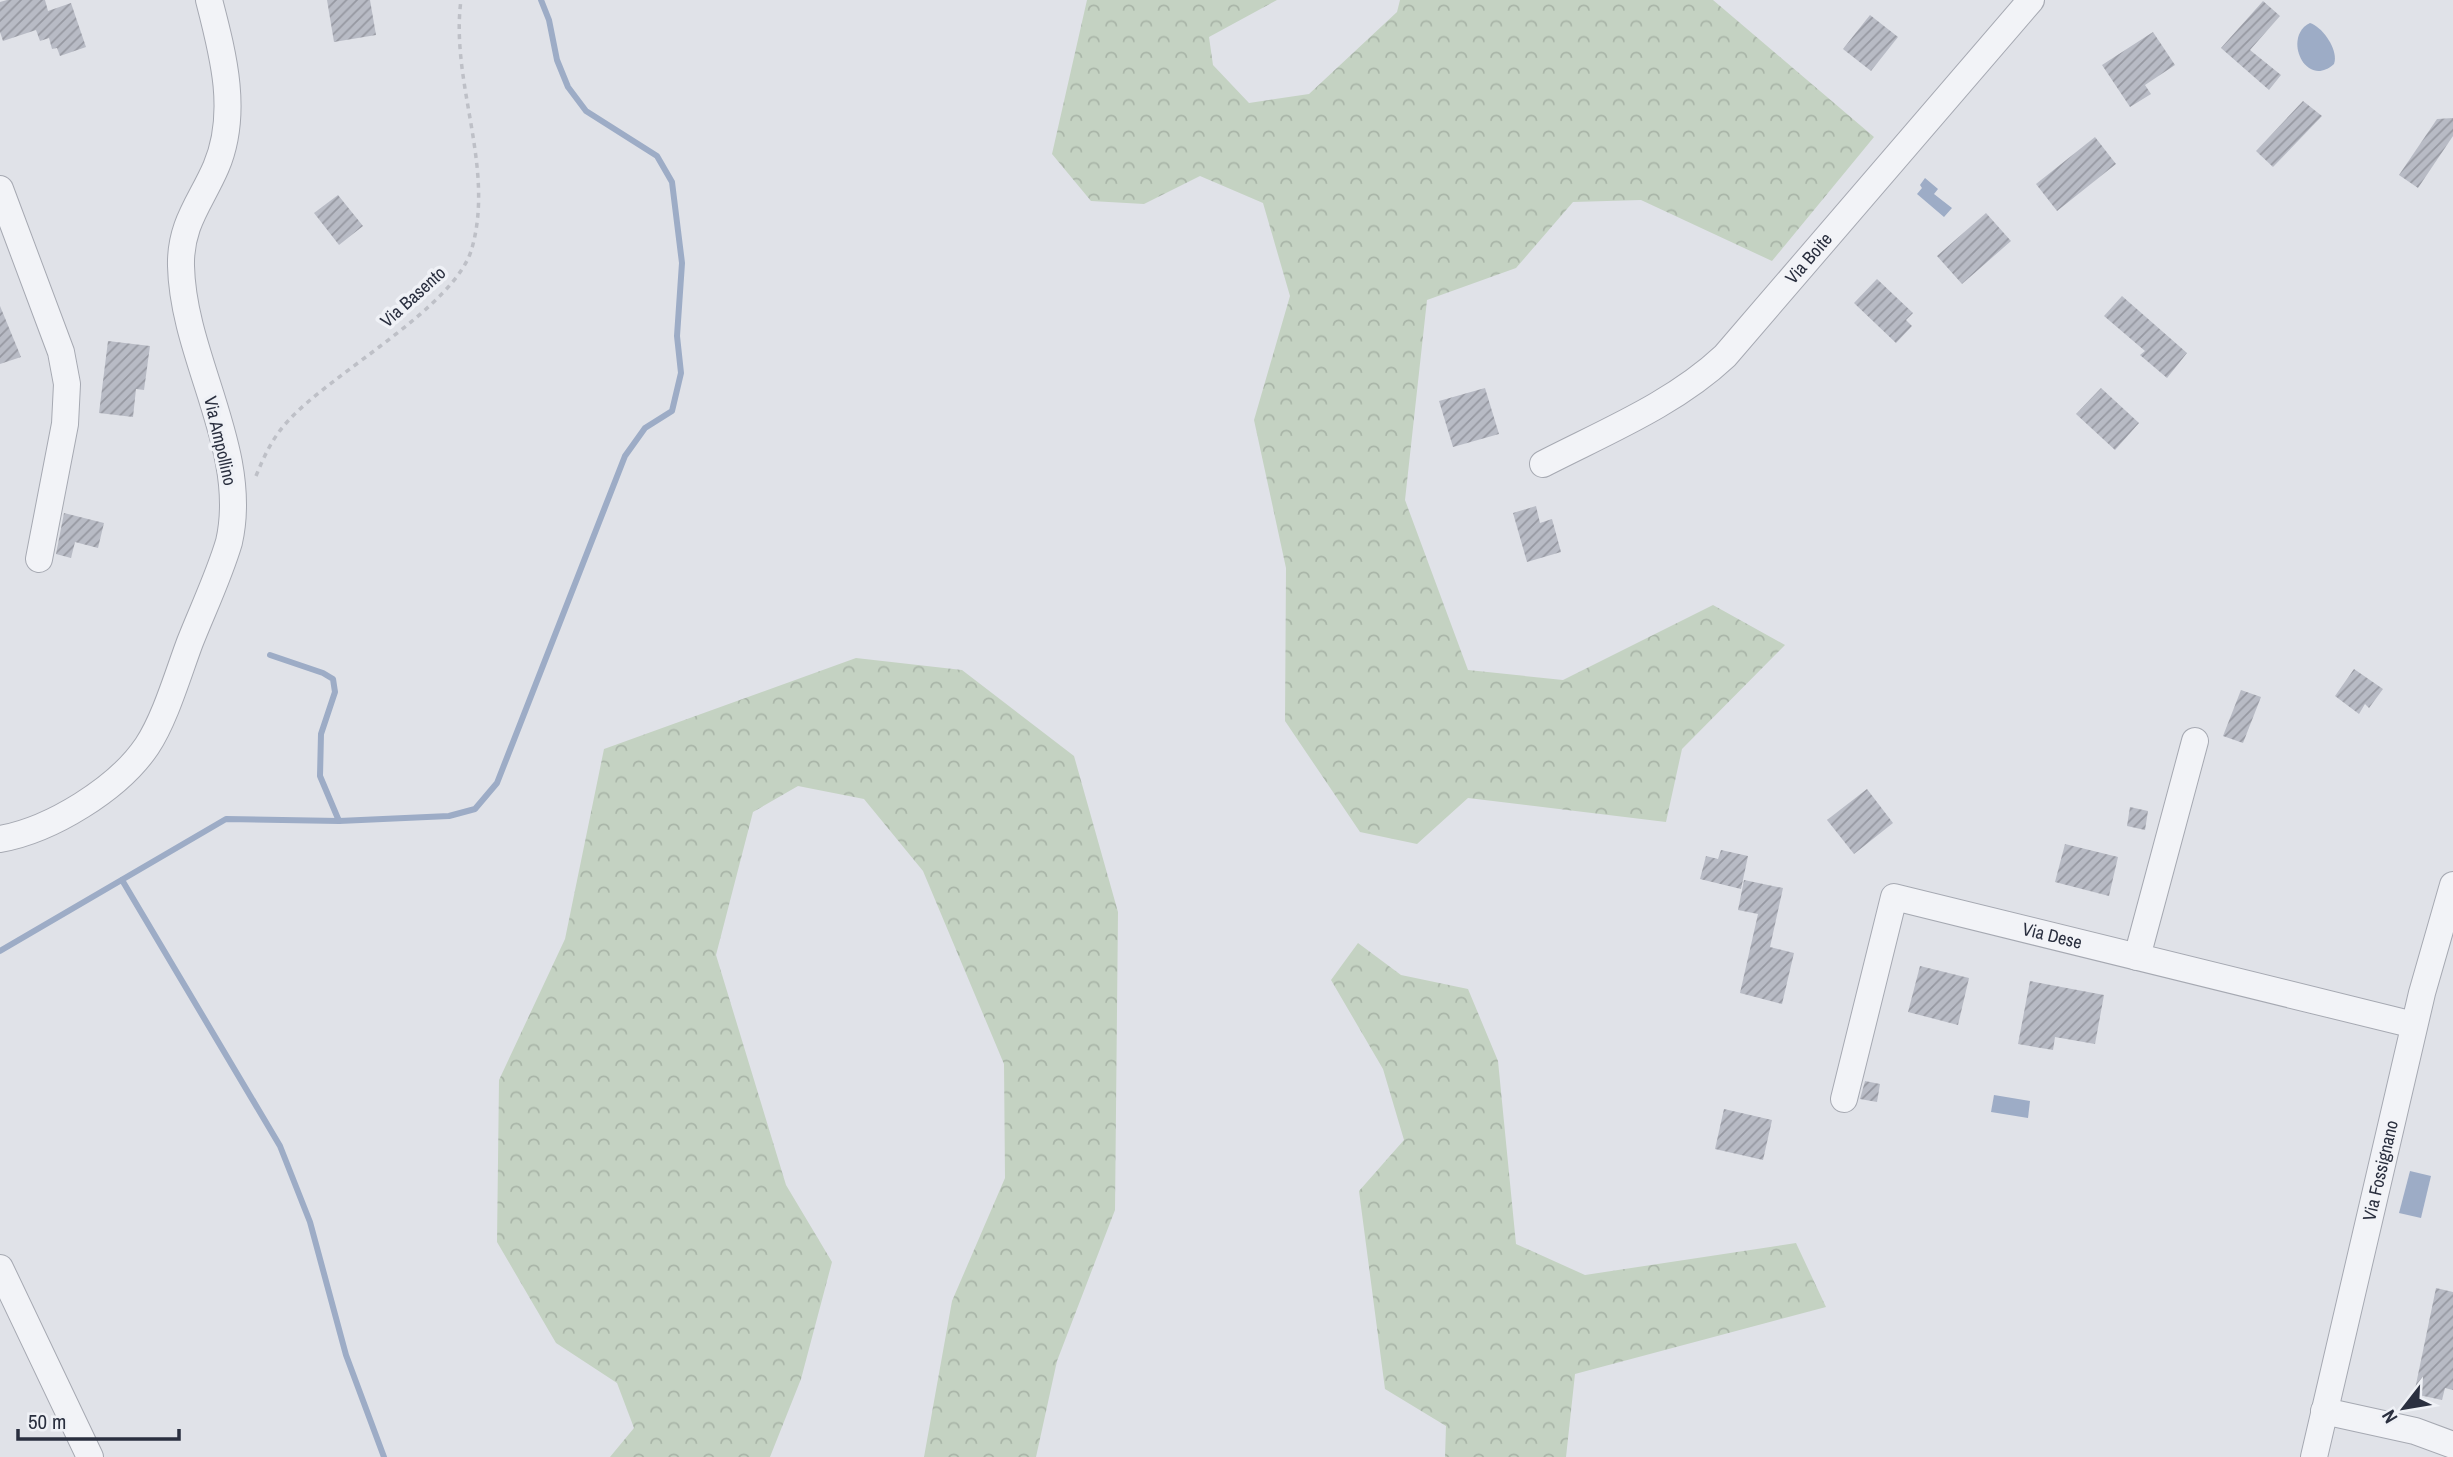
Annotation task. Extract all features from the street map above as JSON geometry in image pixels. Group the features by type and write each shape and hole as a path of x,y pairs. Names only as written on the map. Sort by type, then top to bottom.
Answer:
{"street":[{"name":"Via Ampollino","path":"0,839 36,829 78,807 111,783 141,754 159,722 229,542 232,511 230,472 192,334 181,265 186,231 196,204 217,165 227,128 229,104 226,75 209,0"},
{"name":"Via Boite","path":"1543,464 1678,393 1725,356 2031,0"},
{"path":"0,189 61,352 67,384 65,424 39,559"},
{"path":"2137,957 2195,741"},
{"name":"Via Fossignano","path":"2314,1457 2414,1026 2453,885"},
{"name":"Via Dese","path":"1844,1099 1894,897 2414,1026"},
{"path":"0,1268 90,1457"},
{"path":"2324,1411 2415,1432 2453,1445"}],"path":[{"name":"Via Basento","path":"252,487 263,458 286,424 426,309 458,275 471,252 479,196 460,40 461,0"}],"green space":[{"path":"1087,0 1277,0 1209,37 1213,65 1249,103 1309,94 1397,12 1400,0 1713,0 1874,137 1772,261 1641,200 1573,202 1516,268 1427,300 1405,500 1468,670 1563,680 1713,605 1785,645 1682,749 1666,822 1468,798 1417,844 1360,832 1285,721 1286,568 1254,420 1290,296 1263,203 1200,176 1144,204 1091,201 1052,154"},
{"path":"856,658 962,670 1074,756 1118,912 1115,1210 1057,1361 1036,1457 924,1457 952,1301 1005,1178 1004,1064 923,871 864,799 798,786 753,812 716,955 786,1185 832,1262 801,1379 770,1457 610,1457 634,1428 617,1383 556,1343 497,1242 499,1080 565,939 604,749"},
{"path":"1358,943 1401,975 1468,989 1498,1061 1516,1244 1585,1275 1796,1243 1826,1307 1575,1374 1566,1457 1445,1457 1446,1426 1385,1389 1359,1191 1404,1140 1383,1069 1331,980"}],"water":[{"path":"2310,23 2325,34 2334,53 2334,64 2323,70 2306,66 2298,49 2302,30"},
{"path":"1925,178 1938,189 1934,194 1952,208 1944,217 1917,194"},
{"path":"1994,1095 2030,1101 2028,1118 1991,1112"},
{"path":"2410,1171 2431,1176 2421,1218 2399,1213"}],"building":[{"path":"45,0 48,11 71,3 86,47 60,56 57,48 52,49 49,38 40,41 36,30 3,41 0,32 0,2"},
{"path":"327,0 370,0 376,35 334,42"},
{"path":"2263,1 2280,16 2250,50 2281,75 2269,90 2221,48"},
{"path":"1870,15 1898,37 1871,71 1843,49"},
{"path":"2153,32 2175,65 2145,85 2151,94 2130,107 2102,65"},
{"path":"2303,101 2322,116 2273,167 2256,151"},
{"path":"2453,118 2453,136 2418,188 2399,175 2437,119"},
{"path":"2095,137 2116,164 2057,211 2036,184"},
{"path":"338,195 363,226 339,245 314,213"},
{"path":"1986,213 2011,241 1962,284 1937,256"},
{"path":"1877,279 1913,313 1906,320 1912,326 1896,343 1854,303"},
{"path":"2122,296 2187,353 2167,378 2140,355 2145,351 2104,316"},
{"path":"0,306 21,357 0,364"},
{"path":"108,341 150,346 144,390 136,389 133,417 99,413"},
{"path":"1485,388 1499,434 1453,447 1439,401"},
{"path":"2101,388 2139,423 2115,450 2076,414"},
{"path":"1536,506 1540,523 1552,519 1561,552 1527,562 1513,513"},
{"path":"64,513 104,523 98,548 75,542 71,558 56,554"},
{"path":"2354,669 2383,689 2369,708 2365,704 2359,714 2335,696"},
{"path":"2241,690 2261,697 2243,743 2223,736"},
{"path":"1867,789 1893,823 1854,854 1827,820"},
{"path":"2130,807 2148,811 2145,830 2127,826"},
{"path":"2065,844 2118,857 2109,896 2055,882"},
{"path":"1721,850 1748,856 1741,889 1700,879 1706,856 1718,859"},
{"path":"1744,880 1783,888 1770,947 1794,953 1782,1004 1740,993 1758,914 1738,910"},
{"path":"1920,966 1969,978 1958,1025 1908,1012"},
{"path":"2030,981 2104,995 2095,1044 2055,1037 2053,1050 2018,1044"},
{"path":"1865,1081 1880,1084 1877,1102 1860,1099"},
{"path":"1724,1109 1772,1120 1763,1160 1715,1149"},
{"path":"2436,1288 2453,1292 2453,1390 2445,1388 2442,1400 2414,1394"}],"waterway":[{"path":"0,951 226,819 339,821 449,816 475,809 497,783 625,456 645,428 672,411 681,373 677,336 682,263 672,182 657,156 586,111 568,87 557,60 549,20 541,0"},
{"path":"270,655 333,679 335,692 321,734 320,776 339,821"},
{"path":"122,880 280,1146 310,1222 346,1355 384,1457"}]}
